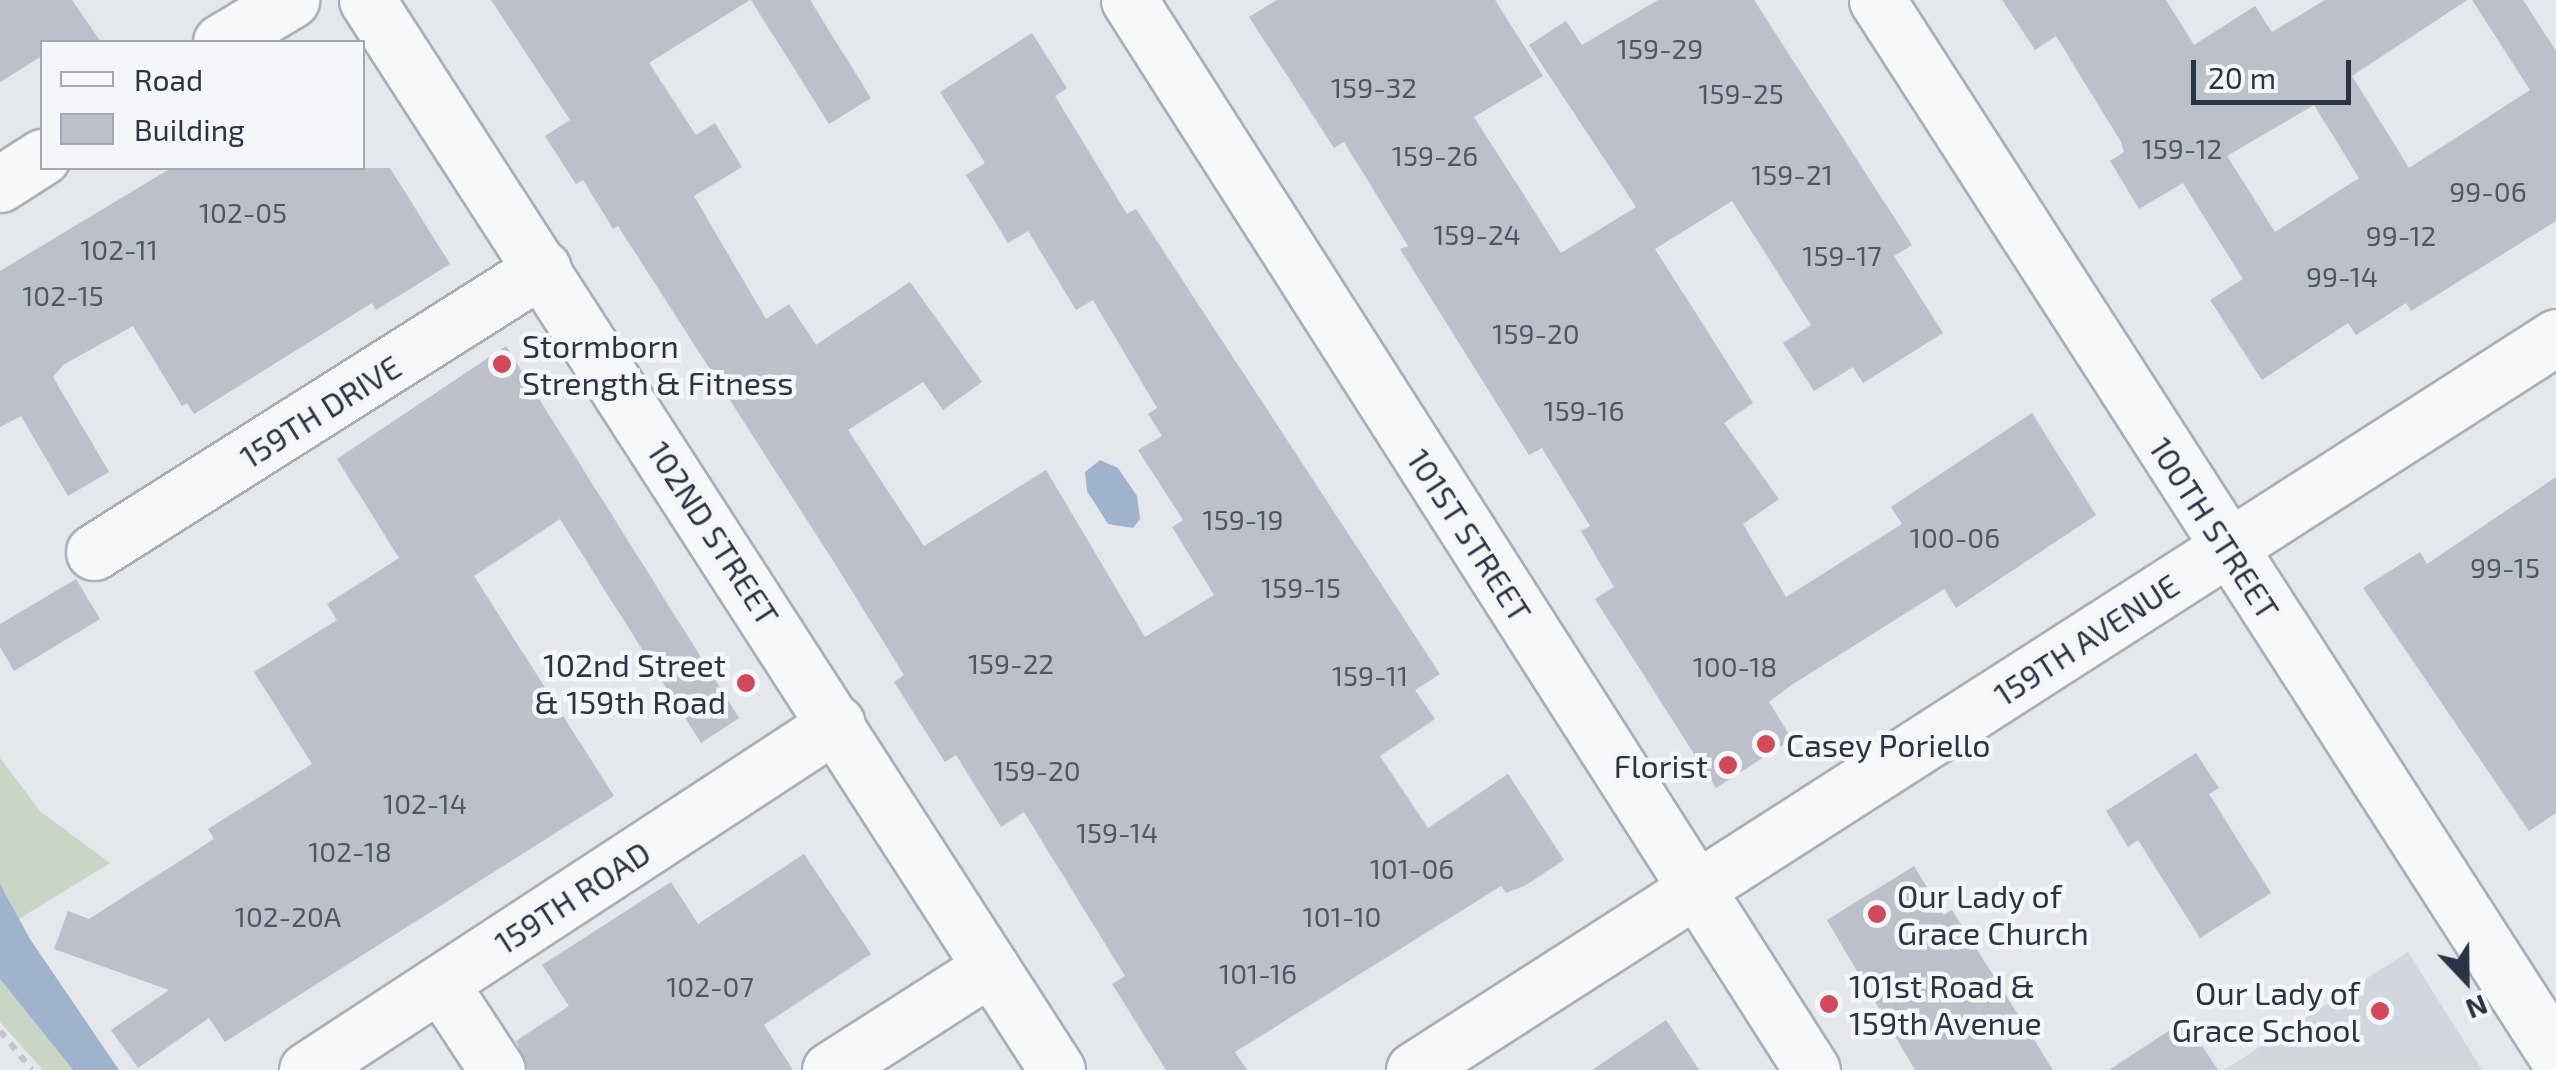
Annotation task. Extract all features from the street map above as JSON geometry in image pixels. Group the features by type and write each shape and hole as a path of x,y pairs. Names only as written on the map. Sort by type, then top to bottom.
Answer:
{"street":[{"path":"224,40 291,0"},
{"name":"102ND STREET","path":"367,0 837,723 1057,1070"},
{"name":"101ST STREET","path":"1128,0 1812,1070"},
{"name":"100TH STREET","path":"1878,0 2556,1054"},
{"path":"0,184 40,158"},
{"name":"159TH DRIVE","path":"94,552 543,268"},
{"name":"159TH AVENUE","path":"1414,1070 2556,337"},
{"name":"159TH ROAD","path":"307,1070 837,723"},
{"path":"830,1070 991,967"},
{"path":"440,982 497,1070"}],"path":[{"path":"0,1031 32,1070"}],"shaded area":[{"name":"Our Lady of Grace School","path":"2408,952 2482,1070 2224,1070"}],"green space":[{"path":"0,758 41,812 110,863 19,919 0,884"},
{"path":"0,979 73,1070 43,1070 0,1022"}],"water":[{"path":"1100,460 1118,468 1137,496 1140,519 1133,528 1108,524 1087,491 1085,472"},
{"path":"0,884 30,939 119,1070 73,1070 0,979"}],"building":[{"path":"0,0 72,0 100,40 40,40 40,57 0,82"},
{"path":"491,0 750,0 649,63 696,135 715,123 742,167 694,196 766,319 789,304 816,345 910,282 982,382 943,410 923,382 848,430 924,546 1046,470 1145,637 1214,595 1172,527 1183,520 1138,450 1162,436 1148,414 1157,408 1093,300 1076,310 1028,231 1008,243 966,175 985,163 940,92 1032,33 1067,88 1055,96 1127,214 1136,209 1440,674 1415,690 1435,719 1380,756 1428,828 1508,774 1564,860 1526,885 1506,893 1501,886 1235,1052 1247,1070 1166,1070 1112,984 1125,976 1024,812 1001,827 956,755 945,762 894,682 904,675 837,567 618,226 613,229 583,180 576,184 545,136 570,120"},
{"path":"751,0 810,0 871,98 829,124"},
{"path":"1277,0 1495,0 1543,76 1474,117 1561,253 1636,207 1529,45 1566,21 1582,45 1658,0 1754,0 1912,245 1894,256 1943,333 1863,383 1853,367 1814,391 1783,343 1811,325 1732,201 1655,249 1753,403 1724,423 1779,499 1743,524 1786,597 1902,524 1891,507 2032,413 2096,515 1956,608 1944,589 1790,686 1769,702 1792,739 1716,788 1595,599 1614,587 1581,531 1590,526 1542,448 1529,455 1400,249 1408,246 1344,142 1334,148 1249,17"},
{"path":"2002,0 2166,0 2194,45 2255,6 2272,32 2325,0 2467,0 2352,76 2409,168 2530,90 2472,0 2523,0 2556,51 2556,221 2411,311 2406,303 2356,335 2348,323 2262,380 2210,300 2243,279 2183,183 2139,209 2110,161 2124,152 2121,142 2056,36 2035,50","holes":["2314,105 2359,178 2275,232 2227,156"]},
{"path":"390,168 450,264 376,310 372,303 194,414 187,403 182,406 133,326 63,365 53,377 109,472 68,496 21,416 0,427 0,271 168,170"},
{"path":"506,346 739,718 701,743 560,519 474,576 614,796 225,1042 209,1018 138,1068 111,1030 169,990 54,949 68,911 89,919 214,839 208,829 312,764 254,672 337,620 327,604 399,558 337,459"},
{"path":"2556,477 2556,813 2529,831 2363,588 2420,552 2427,564"},
{"path":"76,579 100,619 14,671 0,647 0,624"},
{"path":"2196,753 2219,788 2209,794 2271,893 2200,938 2138,840 2128,847 2106,811"},
{"path":"804,854 871,954 764,1025 793,1070 528,1070 516,1041 569,1006 542,965 671,882 698,924"},
{"path":"1914,866 1944,915 1952,910 2053,1070 1915,1070 1827,920"},
{"path":"1666,1020 1699,1070 1592,1070"},
{"path":"2185,1020 2218,1070 2109,1070"}],"place":[{"name":"Stormborn Strength & Fitness","path":"502,364"},
{"name":"102nd Street & 159th Road","path":"746,683"},
{"name":"Casey Poriello","path":"1766,744"},
{"name":"Florist","path":"1728,765"},
{"name":"Our Lady of Grace Church","path":"1877,914"},
{"name":"101st Road & 159th Avenue","path":"1829,1004"},
{"name":"Our Lady of Grace School","path":"2380,1011"}]}
